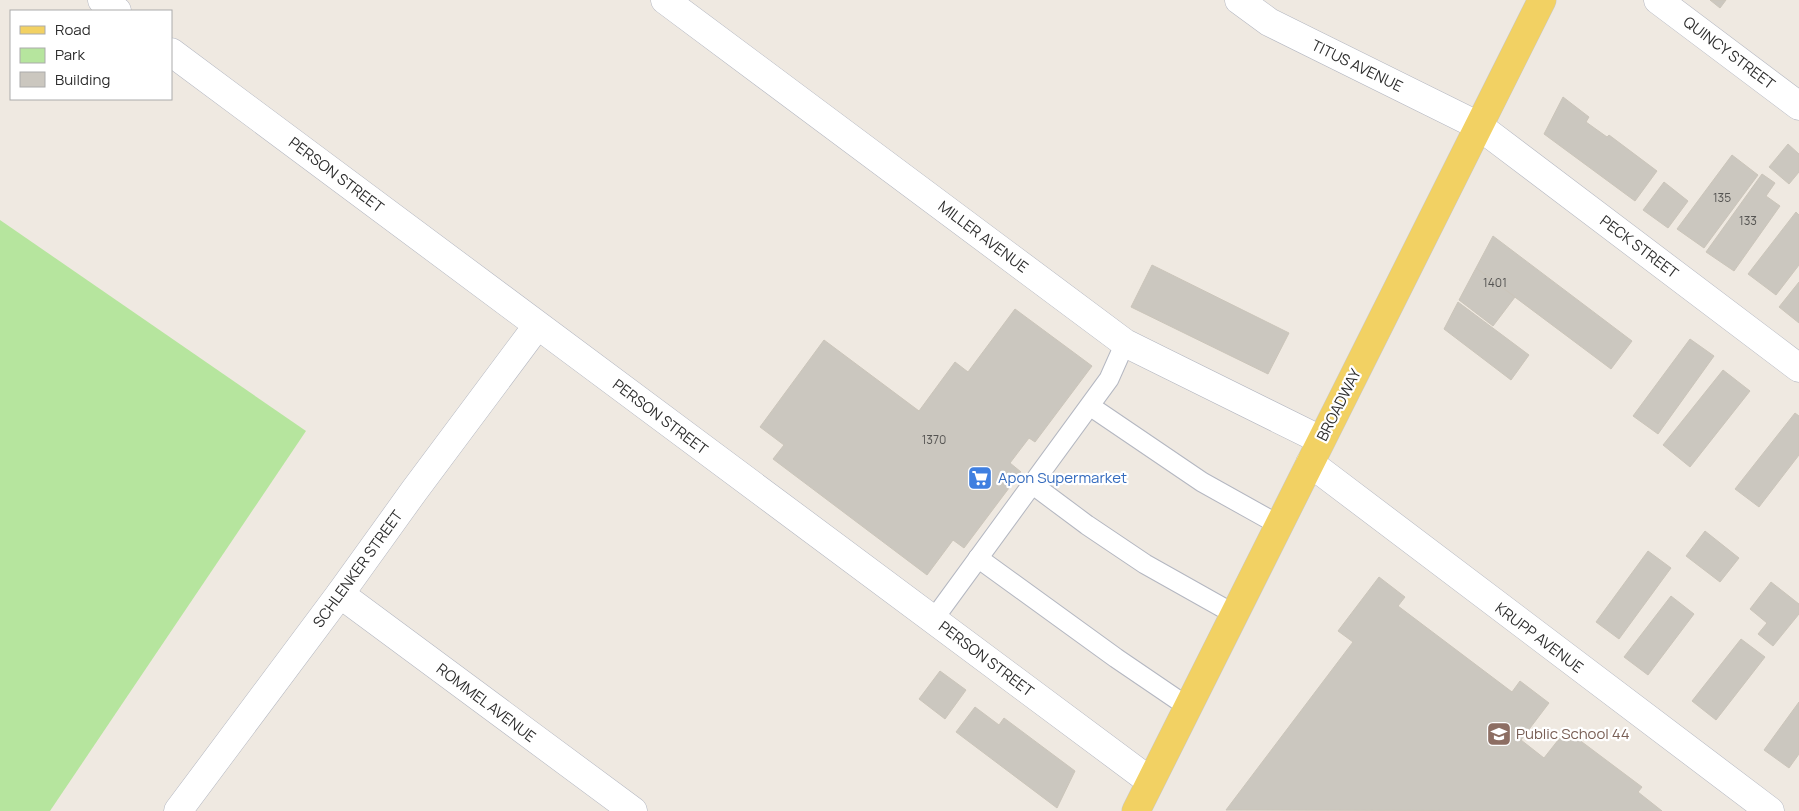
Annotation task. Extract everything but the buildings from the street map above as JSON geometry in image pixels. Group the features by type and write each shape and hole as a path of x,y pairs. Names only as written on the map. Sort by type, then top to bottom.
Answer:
{"main road":[{"name":"BROADWAY","path":"1136,811 1542,0"}],"street":[{"path":"102,0 116,10"},
{"name":"MILLER AVENUE","path":"665,0 1125,343 1316,452"},
{"name":"TITUS AVENUE","path":"1239,0 1269,22 1479,126"},
{"name":"QUINCY STREET","path":"1658,0 1799,106"},
{"name":"PERSON STREET","path":"172,53 1150,781"},
{"name":"PECK STREET","path":"1479,126 1799,368"},
{"name":"SCHLENKER STREET","path":"178,811 538,326"},
{"name":"KRUPP AVENUE","path":"1316,452 1770,811"},
{"name":"ROMMEL AVENUE","path":"340,594 632,811"}],"lane":[{"path":"933,620 1109,379 1125,343"},
{"path":"1090,406 1202,482 1278,526"},
{"path":"1032,484 1087,525 1145,564 1234,614"},
{"path":"978,558 1116,658 1188,706"}],"green space":[{"path":"0,220 306,431 50,811 0,811"}],"place":[{"name":"Apon Supermarket","path":"980,478"},
{"name":"Public School 44","path":"1499,734"}]}
